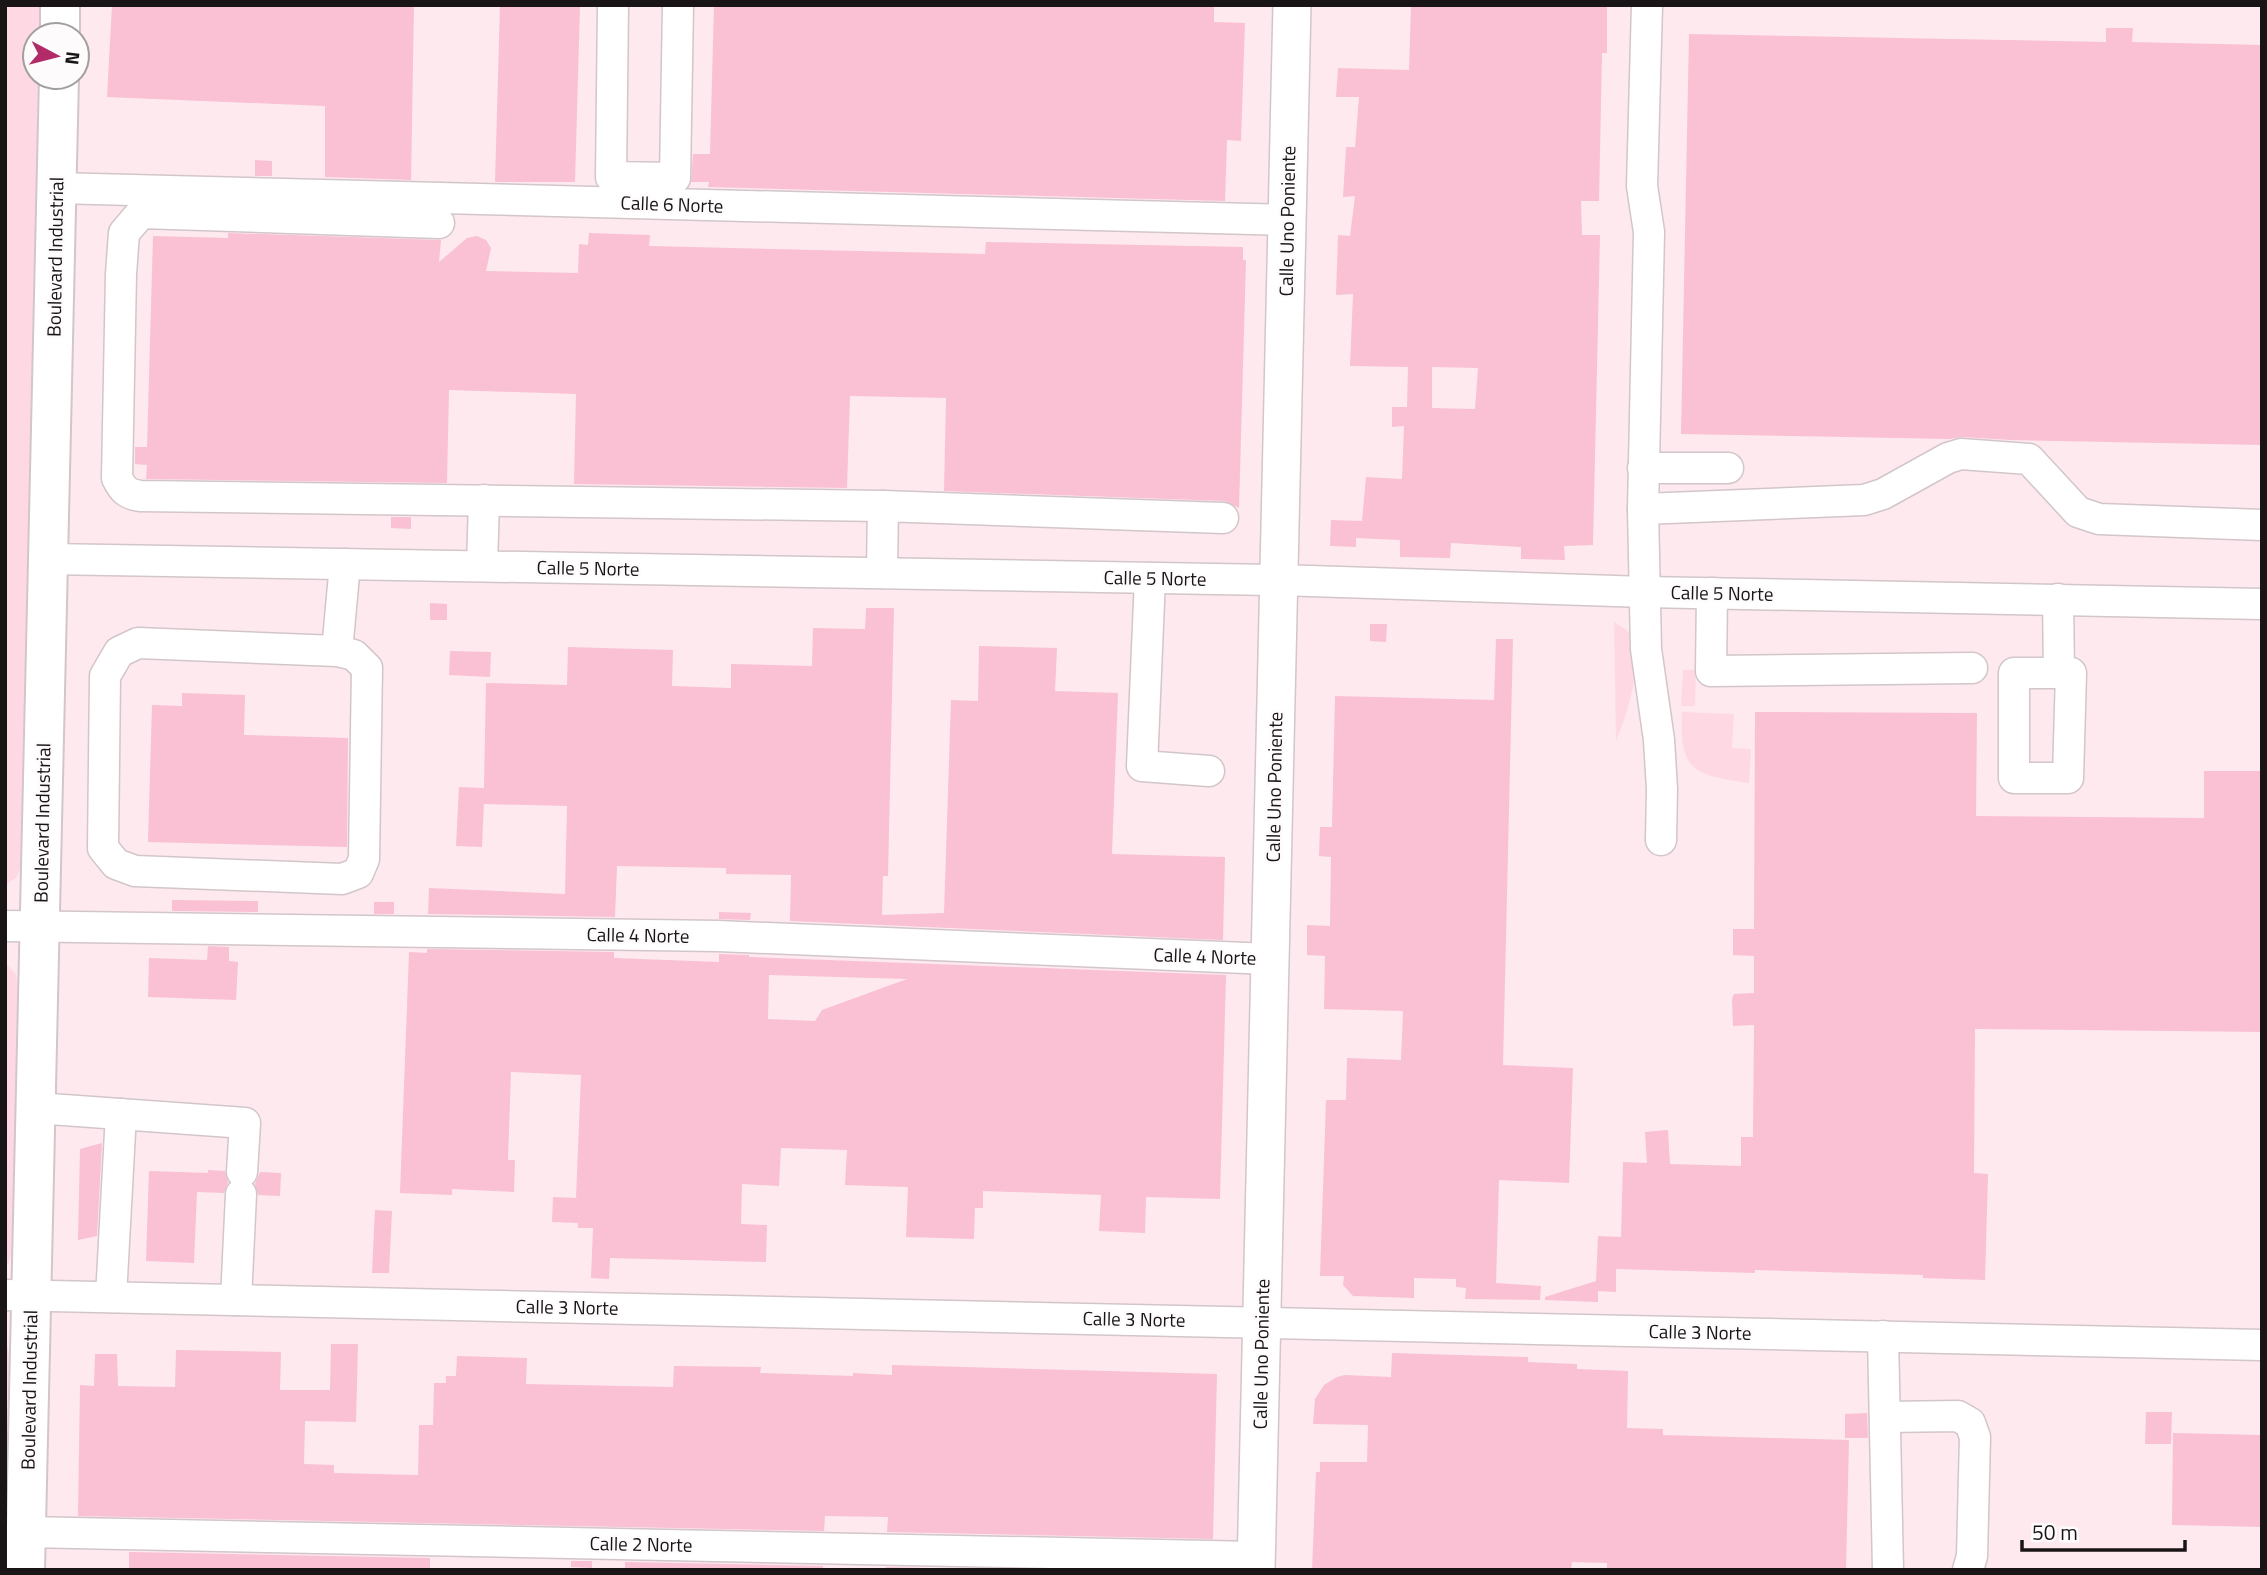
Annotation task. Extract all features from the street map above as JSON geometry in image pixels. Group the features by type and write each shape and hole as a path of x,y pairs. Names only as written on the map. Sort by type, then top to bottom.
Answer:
{"highway":[{"name":"Boulevard Industrial","path":"25,1570 18,1295 36,1108 22,926 48,559 59,91"}],"main road":[{"name":"Calle Uno Poniente","path":"1256,1563 1292,5"}],"street":[{"path":"613,5 611,177 675,178 678,5"},
{"path":"1647,5 1642,186 1650,232 1643,509 1646,649 1659,740 1661,840"},
{"name":"Calle 6 Norte","path":"56,188 1287,220"},
{"path":"439,223 141,213 124,233 121,274 117,478 122,489 139,496 883,506 1223,518"},
{"path":"1643,509 1864,500 1883,494 1948,458 1961,454 2029,459 2078,512 2099,519 2262,524"},
{"path":"1643,468 1728,468"},
{"path":"482,566 484,500"},
{"path":"882,573 883,506"},
{"name":"Calle 5 Norte","path":"48,559 1279,580 1645,592 2262,604"},
{"path":"337,651 345,564"},
{"path":"1150,578 1142,766 1209,771"},
{"path":"1712,593 1711,671 1972,668"},
{"path":"2058,599 2059,673"},
{"path":"138,643 337,651 354,655 367,668 364,859 358,873 342,879 135,871 117,864 103,848 106,676 119,652 138,643"},
{"name":"Calle 4 Norte","path":"22,926 718,936 1270,959"},
{"path":"36,1108 245,1123 236,1300"},
{"path":"111,1297 121,1114"},
{"name":"Calle 3 Norte","path":"18,1295 2262,1345"},
{"path":"1884,1336 1888,1570"},
{"path":"1885,1418 1958,1416 1970,1423 1975,1437 1972,1556 1968,1570"},
{"name":"Calle 2 Norte","path":"26,1532 1256,1563"}],"shaded area":[{"path":"5,5 2262,5 2262,1570 5,1570"},
{"path":"5,5 44,5 43,21 21,21 21,91 42,91 23,863 16,878 5,885"},
{"path":"1614,622 1630,634 1636,661 1629,704 1616,741"},
{"path":"1683,670 1696,670 1695,706 1681,706"},
{"path":"1682,712 1734,714 1732,748 1751,749 1749,783 1715,777 1694,767 1687,759 1683,747"},
{"path":"5,963 16,974 18,988 14,1243 9,1263 5,1264"},
{"path":"5,1338 11,1360 5,1562"}],"building":[{"path":"112,5 414,5 411,180 325,177 325,106 107,97"},
{"path":"500,5 580,5 575,182 495,182"},
{"path":"714,5 1214,5 1214,22 1245,23 1241,141 1227,140 1225,201 708,187 709,182 691,182 693,154 710,154"},
{"path":"1411,5 1607,5 1607,53 1602,53 1599,201 1581,201 1582,235 1600,235 1593,545 1564,546 1565,560 1521,559 1521,547 1451,543 1450,558 1400,557 1400,540 1356,538 1356,547 1330,546 1331,520 1362,521 1366,477 1402,479 1404,426 1392,427 1392,407 1407,407 1408,367 1350,366 1353,294 1336,295 1338,235 1350,236 1355,196 1343,197 1346,147 1355,147 1359,97 1336,97 1338,68 1409,70","holes":["1432,367 1478,368 1475,409 1432,408"]},
{"path":"2106,28 2133,28 2132,42 2262,45 2262,445 1962,437 1950,439 1681,434 1689,34 2106,42"},
{"path":"255,160 272,161 272,176 255,176"},
{"path":"228,233 441,240 439,262 467,238 477,236 486,240 491,248 486,271 578,273 579,244 588,245 589,233 650,235 649,246 985,254 986,242 1243,247 1243,260 1246,260 1239,508 1224,501 944,491 946,398 850,396 847,488 574,484 576,394 449,390 447,483 146,479 147,465 135,464 135,447 147,447 153,236 228,238"},
{"path":"391,517 411,517 411,529 391,528"},
{"path":"430,603 447,604 447,620 430,620"},
{"path":"866,608 894,608 888,876 883,876 882,915 944,913 951,700 978,701 979,646 1057,648 1055,691 1118,693 1112,854 1225,857 1223,940 790,921 791,875 726,874 726,868 617,866 615,917 428,914 429,888 565,894 567,806 484,804 484,801 482,847 456,846 459,787 484,788 486,683 567,685 568,647 673,650 672,686 731,688 731,664 812,666 813,628 865,629"},
{"path":"1370,624 1387,624 1386,642 1370,641"},
{"path":"1496,639 1513,639 1503,1065 1573,1068 1569,1183 1499,1180 1496,1283 1541,1286 1540,1300 1465,1299 1466,1288 1456,1287 1456,1279 1414,1278 1414,1298 1353,1296 1343,1285 1344,1276 1320,1276 1326,1100 1346,1100 1347,1058 1401,1060 1403,1011 1324,1009 1325,956 1307,955 1307,925 1330,926 1331,857 1319,856 1320,827 1332,827 1335,696 1494,700"},
{"path":"450,651 491,652 490,677 449,675"},
{"path":"182,693 245,695 244,735 348,738 347,847 148,842 152,705 182,706"},
{"path":"1755,712 1977,713 1976,816 2204,818 2204,771 2262,771 2262,1032 1975,1029 1974,1173 1988,1174 1985,1280 1923,1278 1923,1275 1616,1269 1616,1292 1598,1291 1598,1302 1545,1300 1545,1297 1596,1281 1598,1236 1621,1237 1623,1162 1647,1163 1645,1132 1668,1130 1670,1164 1741,1166 1741,1137 1753,1137 1754,1025 1733,1026 1732,999 1734,994 1754,993 1754,956 1733,955 1733,929 1754,929"},
{"path":"172,900 258,901 258,912 172,911"},
{"path":"374,902 394,902 394,914 374,914"},
{"path":"719,912 751,913 750,920 719,919"},
{"path":"208,946 229,947 229,961 238,962 236,1000 148,997 149,958 207,960"},
{"path":"427,949 614,952 614,958 719,962 719,954 1226,975 1220,1199 1146,1197 1145,1233 1099,1231 1101,1195 983,1191 983,1208 975,1208 974,1239 906,1237 908,1187 845,1185 847,1150 781,1148 779,1186 742,1184 741,1224 767,1225 766,1262 610,1258 609,1279 591,1278 593,1228 578,1228 578,1223 552,1222 553,1197 576,1198 581,1075 511,1072 508,1160 515,1160 514,1192 452,1189 452,1195 400,1193 409,952 427,953","holes":["769,975 907,979 822,1010 815,1021 768,1019"]},
{"path":"102,1143 97,1236 78,1240 80,1149"},
{"path":"208,1170 225,1171 228,1182 224,1193 197,1192 194,1263 146,1261 149,1171 208,1173"},
{"path":"260,1172 281,1173 280,1196 258,1195 255,1184"},
{"path":"375,1210 392,1211 389,1273 372,1273"},
{"path":"331,1344 358,1344 356,1422 305,1421 304,1464 334,1465 334,1473 418,1475 419,1425 433,1425 434,1383 446,1383 446,1376 456,1376 457,1356 527,1358 526,1384 673,1387 674,1366 761,1367 760,1373 853,1376 853,1373 892,1375 892,1365 1217,1374 1213,1539 887,1532 888,1517 825,1516 824,1531 78,1516 80,1385 94,1386 95,1354 117,1354 118,1386 175,1387 176,1350 281,1352 280,1390 330,1390"},
{"path":"1392,1353 1528,1357 1528,1362 1577,1364 1577,1369 1628,1371 1627,1428 1663,1429 1663,1435 1849,1440 1846,1570 1624,1570 1607,1569 1607,1563 1572,1562 1571,1570 1312,1570 1316,1472 1320,1472 1320,1462 1367,1462 1368,1425 1313,1424 1315,1399 1324,1385 1337,1377 1391,1377"},
{"path":"2146,1412 2172,1412 2171,1444 2145,1444"},
{"path":"1867,1413 1868,1438 1845,1438 1845,1414"},
{"path":"2173,1433 2262,1435 2262,1527 2172,1525"},
{"path":"129,1552 430,1558 430,1570 129,1570"},
{"path":"571,1561 592,1561 592,1568 571,1567"},
{"path":"625,1562 823,1566 823,1570 625,1570"},
{"path":"886,1567 1016,1570 886,1570"}]}
